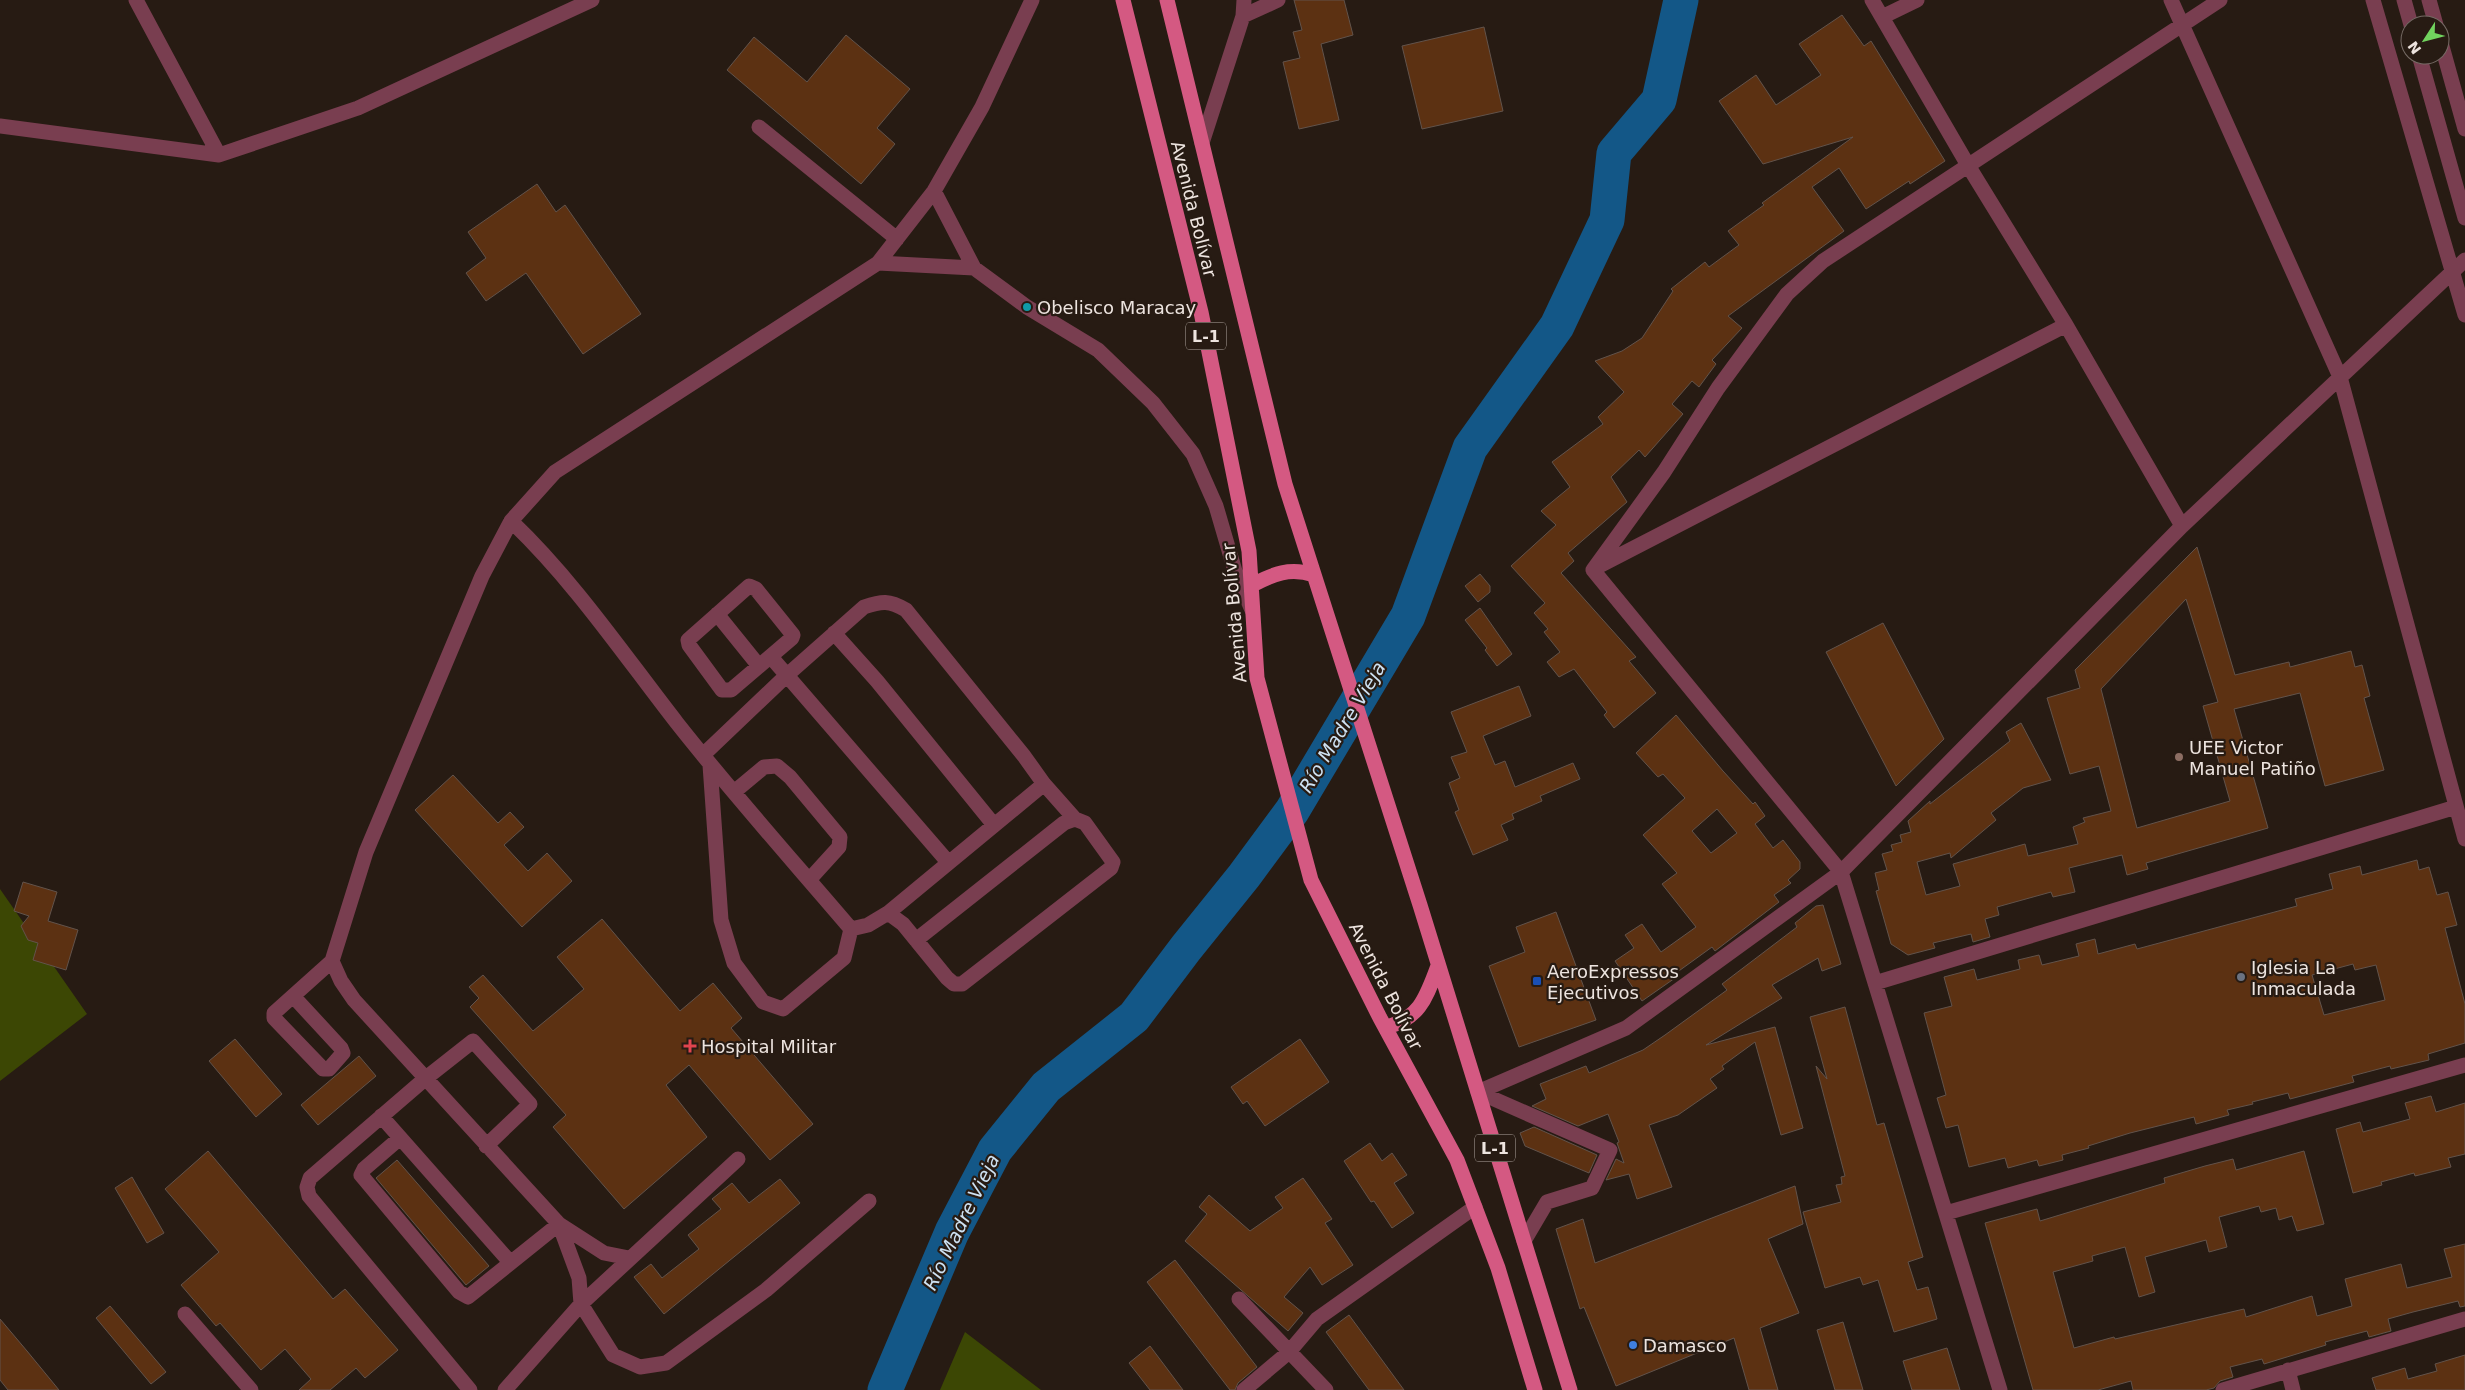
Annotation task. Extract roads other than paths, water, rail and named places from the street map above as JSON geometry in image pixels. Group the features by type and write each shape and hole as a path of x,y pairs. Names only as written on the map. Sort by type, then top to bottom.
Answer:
{"main road":[{"name":"Avenida Bolívar","path":"1123,0 1201,312 1249,550 1257,678 1311,880 1383,1022 1457,1160 1498,1268 1536,1390"},
{"name":"Avenida Bolívar","path":"1167,0 1285,484 1420,905 1570,1390"},
{"path":"1252,585 1272,574 1287,570 1301,570 1314,574"},
{"path":"1383,1022 1401,1023 1414,1013 1426,999 1438,966"}],"street":[{"path":"136,0 220,155"},
{"path":"0,126 220,155 358,108 592,0"},
{"path":"294,996 341,1048 343,1053 328,1069 323,1069 274,1018 274,1013 332,961 366,852 482,576 511,521 555,472 878,263 934,191 982,107 1032,0"},
{"path":"1202,143 1243,16 1244,0"},
{"path":"1243,16 1278,0"},
{"path":"1872,0 1969,167 2066,325 2182,526"},
{"path":"1882,17 1917,0"},
{"path":"2171,0 2340,377 2465,839"},
{"path":"1593,570 1664,472 1718,388 1787,294 1823,261 1969,167 2220,0"},
{"path":"2373,0 2465,315"},
{"path":"2404,0 2408,15"},
{"path":"2429,0 2433,15"},
{"path":"2422,65 2465,218"},
{"path":"2447,65 2465,129"},
{"path":"759,127 897,239"},
{"path":"934,191 974,268 1027,308 1098,350 1153,402 1193,454 1216,506 1235,571 1254,616"},
{"path":"1478,1092 1626,1028 1841,872 2182,526 2465,260"},
{"path":"878,263 974,268"},
{"path":"1593,570 2066,325"},
{"path":"511,521 532,541 564,579 706,760 851,929"},
{"path":"1593,570 1841,872 2000,1390"},
{"path":"749,586 756,589 792,634 792,638 765,661 731,690 722,690 689,646 688,640 749,586"},
{"path":"851,929 844,958 783,1009 762,1002 734,963 721,920 706,760 786,676 864,608 878,602 893,602 906,610 1024,756 1044,784 1075,819 1085,823 1113,862 1110,868 962,984 954,984 947,978 903,924 888,913"},
{"path":"717,614 765,661 786,676 948,862"},
{"path":"834,633 877,681 994,825"},
{"path":"734,792 764,767 777,766 790,777 840,837 839,847 809,880"},
{"path":"851,929 868,925 888,913 1044,784"},
{"path":"1876,983 2456,807"},
{"path":"916,940 1064,823 1075,819"},
{"path":"332,961 341,981 354,1000 559,1224 604,1253 629,1258"},
{"path":"470,1390 309,1196 307,1187 310,1178 426,1078 474,1041 530,1104 486,1146"},
{"path":"1946,1213 2465,1065"},
{"path":"1478,1092 1610,1150 1592,1188 1547,1202 1524,1240"},
{"path":"381,1116 510,1262"},
{"path":"400,1138 364,1169 361,1175 459,1292 468,1297 559,1224"},
{"path":"505,1390 581,1304 738,1159"},
{"path":"559,1224 579,1278 581,1304 613,1356 640,1367 666,1363 766,1290 868,1201"},
{"path":"1244,1390 1288,1352 1317,1320 1475,1207"},
{"path":"1239,1299 1326,1390"},
{"path":"185,1314 251,1390"},
{"path":"2223,1390 2465,1319"},
{"path":"2288,1370 2293,1390"}],"waterway":[{"name":"Río Madre Vieja","path":"885,1390 952,1232 995,1150 1046,1087 1134,1017 1244,876 1292,811 1408,616 1470,448 1557,326 1607,220 1614,153 1659,100 1681,0"}],"place":[{"name":"Obelisco Maracay","path":"1027,307"},
{"name":"UEE Victor Manuel Patiño","path":"2179,757"},
{"name":"Iglesia La Inmaculada","path":"2241,977"},
{"name":"AeroExpressos Ejecutivos","path":"1537,981"},
{"name":"Hospital Militar","path":"690,1046"},
{"name":"Damasco","path":"1633,1345"}]}
